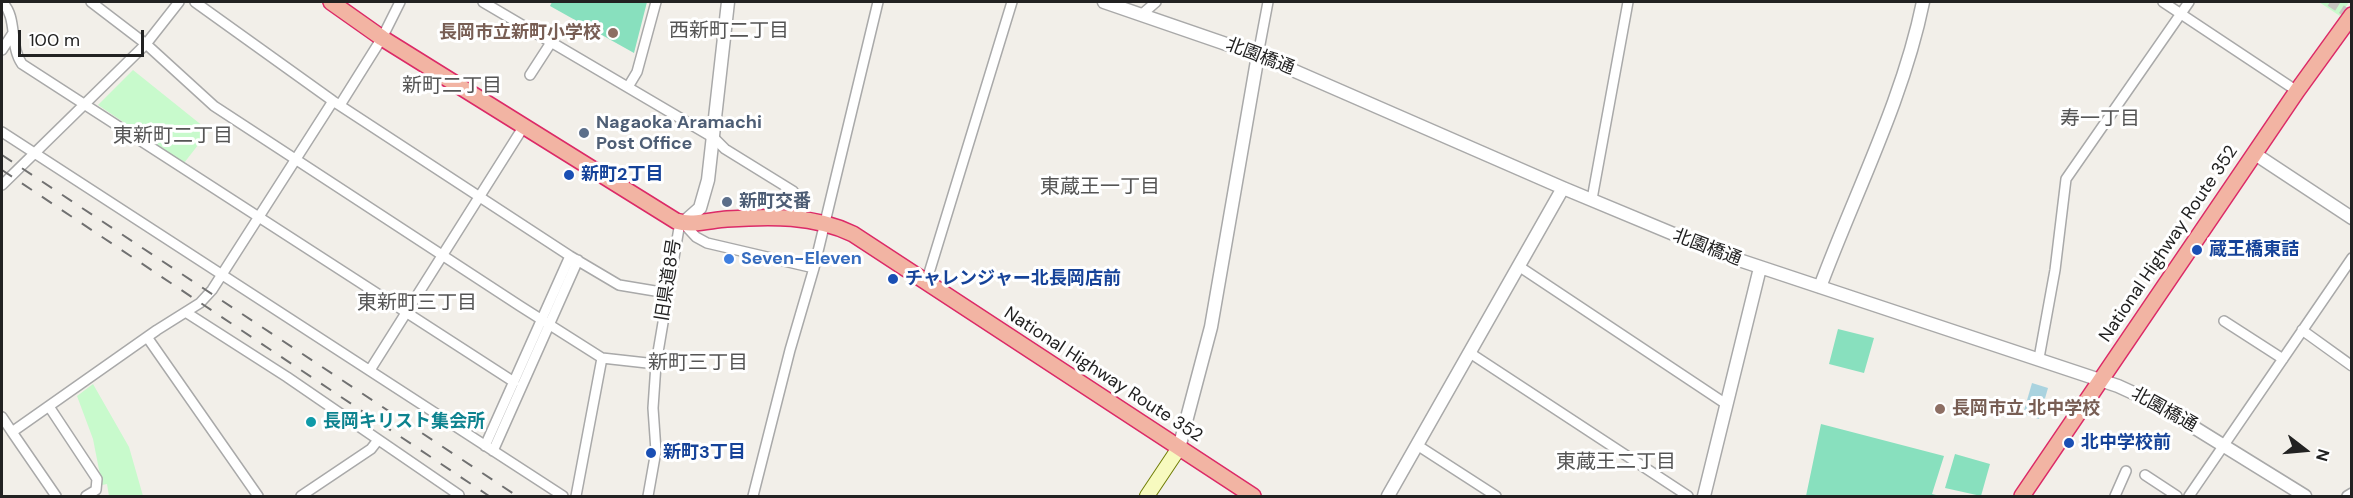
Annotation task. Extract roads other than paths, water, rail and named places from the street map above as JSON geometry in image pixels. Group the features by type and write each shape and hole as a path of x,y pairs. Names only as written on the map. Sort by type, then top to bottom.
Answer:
{"highway":[{"path":"331,2 382,38 683,223"},
{"name":"National Highway Route 352","path":"2022,496 2297,91 2352,15"},
{"name":"National Highway Route 352","path":"683,223 749,218 804,219 826,222 853,234 1253,496"}],"main road":[{"path":"1147,496 1179,448"}],"street":[{"path":"2,2 10,13 22,64 514,382"},
{"path":"91,2 146,44 214,106 602,358 656,364"},
{"path":"2,185 146,44 179,2"},
{"path":"195,2 337,103 574,258 618,285 667,293"},
{"path":"12,432 50,408 147,337 200,303 296,160 382,38 400,2"},
{"path":"483,2 714,138 725,149 793,191 799,200 804,219"},
{"path":"628,87 637,72 656,2"},
{"name":"旧県道8号","path":"648,496 656,451 653,408 656,364 676,232 700,208 708,180 728,2"},
{"path":"753,496 790,350 826,222 878,2"},
{"path":"923,282 929,273 1012,2"},
{"name":"北園橋通","path":"1104,2 1258,55 1690,242 1760,268 2101,379 2154,402 2305,496"},
{"path":"1141,15 1156,2"},
{"path":"1179,448 1211,327 1268,2"},
{"path":"1592,200 1628,2"},
{"path":"1820,287 1892,104 1914,39 1923,2"},
{"path":"2163,2 2297,91"},
{"path":"2039,358 2055,270 2066,179 2189,2"},
{"path":"2,50 13,33"},
{"path":"530,75 552,41"},
{"path":"370,370 441,254 524,126"},
{"path":"2,132 563,496"},
{"path":"2255,154 2352,218"},
{"path":"1388,496 1563,188"},
{"path":"683,223 696,237 707,243 814,268"},
{"path":"489,448 574,258"},
{"path":"2190,496 2352,258"},
{"path":"1520,267 1726,404"},
{"path":"1704,496 1760,268"},
{"path":"187,313 459,495"},
{"path":"489,448 514,382 546,321"},
{"path":"2224,321 2283,359"},
{"path":"2302,330 2352,366"},
{"path":"147,337 258,496"},
{"path":"1470,353 1688,496"},
{"path":"576,496 602,358"},
{"path":"50,408 97,479 96,490 86,496"},
{"path":"2,417 56,496"},
{"path":"301,496 371,449 378,440"},
{"path":"1417,445 1496,496"},
{"path":"2115,496 2126,471"},
{"path":"2145,474 2177,496"},
{"path":"2347,496 2352,494"}],"water":[{"path":"2032,383 2048,388 2039,419 2023,414"}],"tunnel":[{"path":"2330,2 2352,16"}],"railway":[{"path":"2,155 517,496"},
{"path":"2,170 489,496"}],"place":[{"name":"長岡市立新町小学校","path":"613,33"},
{"name":"Nagaoka Aramachi Post Office","path":"584,133"},
{"name":"新町2丁目","path":"569,175"},
{"name":"新町交番","path":"727,202"},
{"name":"蔵王橋東詰","path":"2197,250"},
{"name":"Seven-Eleven","path":"729,259"},
{"name":"チャレンジャー北長岡店前","path":"893,279"},
{"name":"長岡市立 北中学校","path":"1940,409"},
{"name":"長岡キリスト集会所","path":"311,422"},
{"name":"北中学校前","path":"2069,443"},
{"name":"新町3丁目","path":"651,453"}],"district":[{"name":"西新町二丁目","path":"729,32"},
{"name":"新町二丁目","path":"452,87"},
{"name":"寿一丁目","path":"2100,120"},
{"name":"東新町二丁目","path":"173,137"},
{"name":"東蔵王一丁目","path":"1100,188"},
{"name":"東新町三丁目","path":"417,304"},
{"name":"新町三丁目","path":"698,364"},
{"name":"東蔵王二丁目","path":"1616,463"}]}
